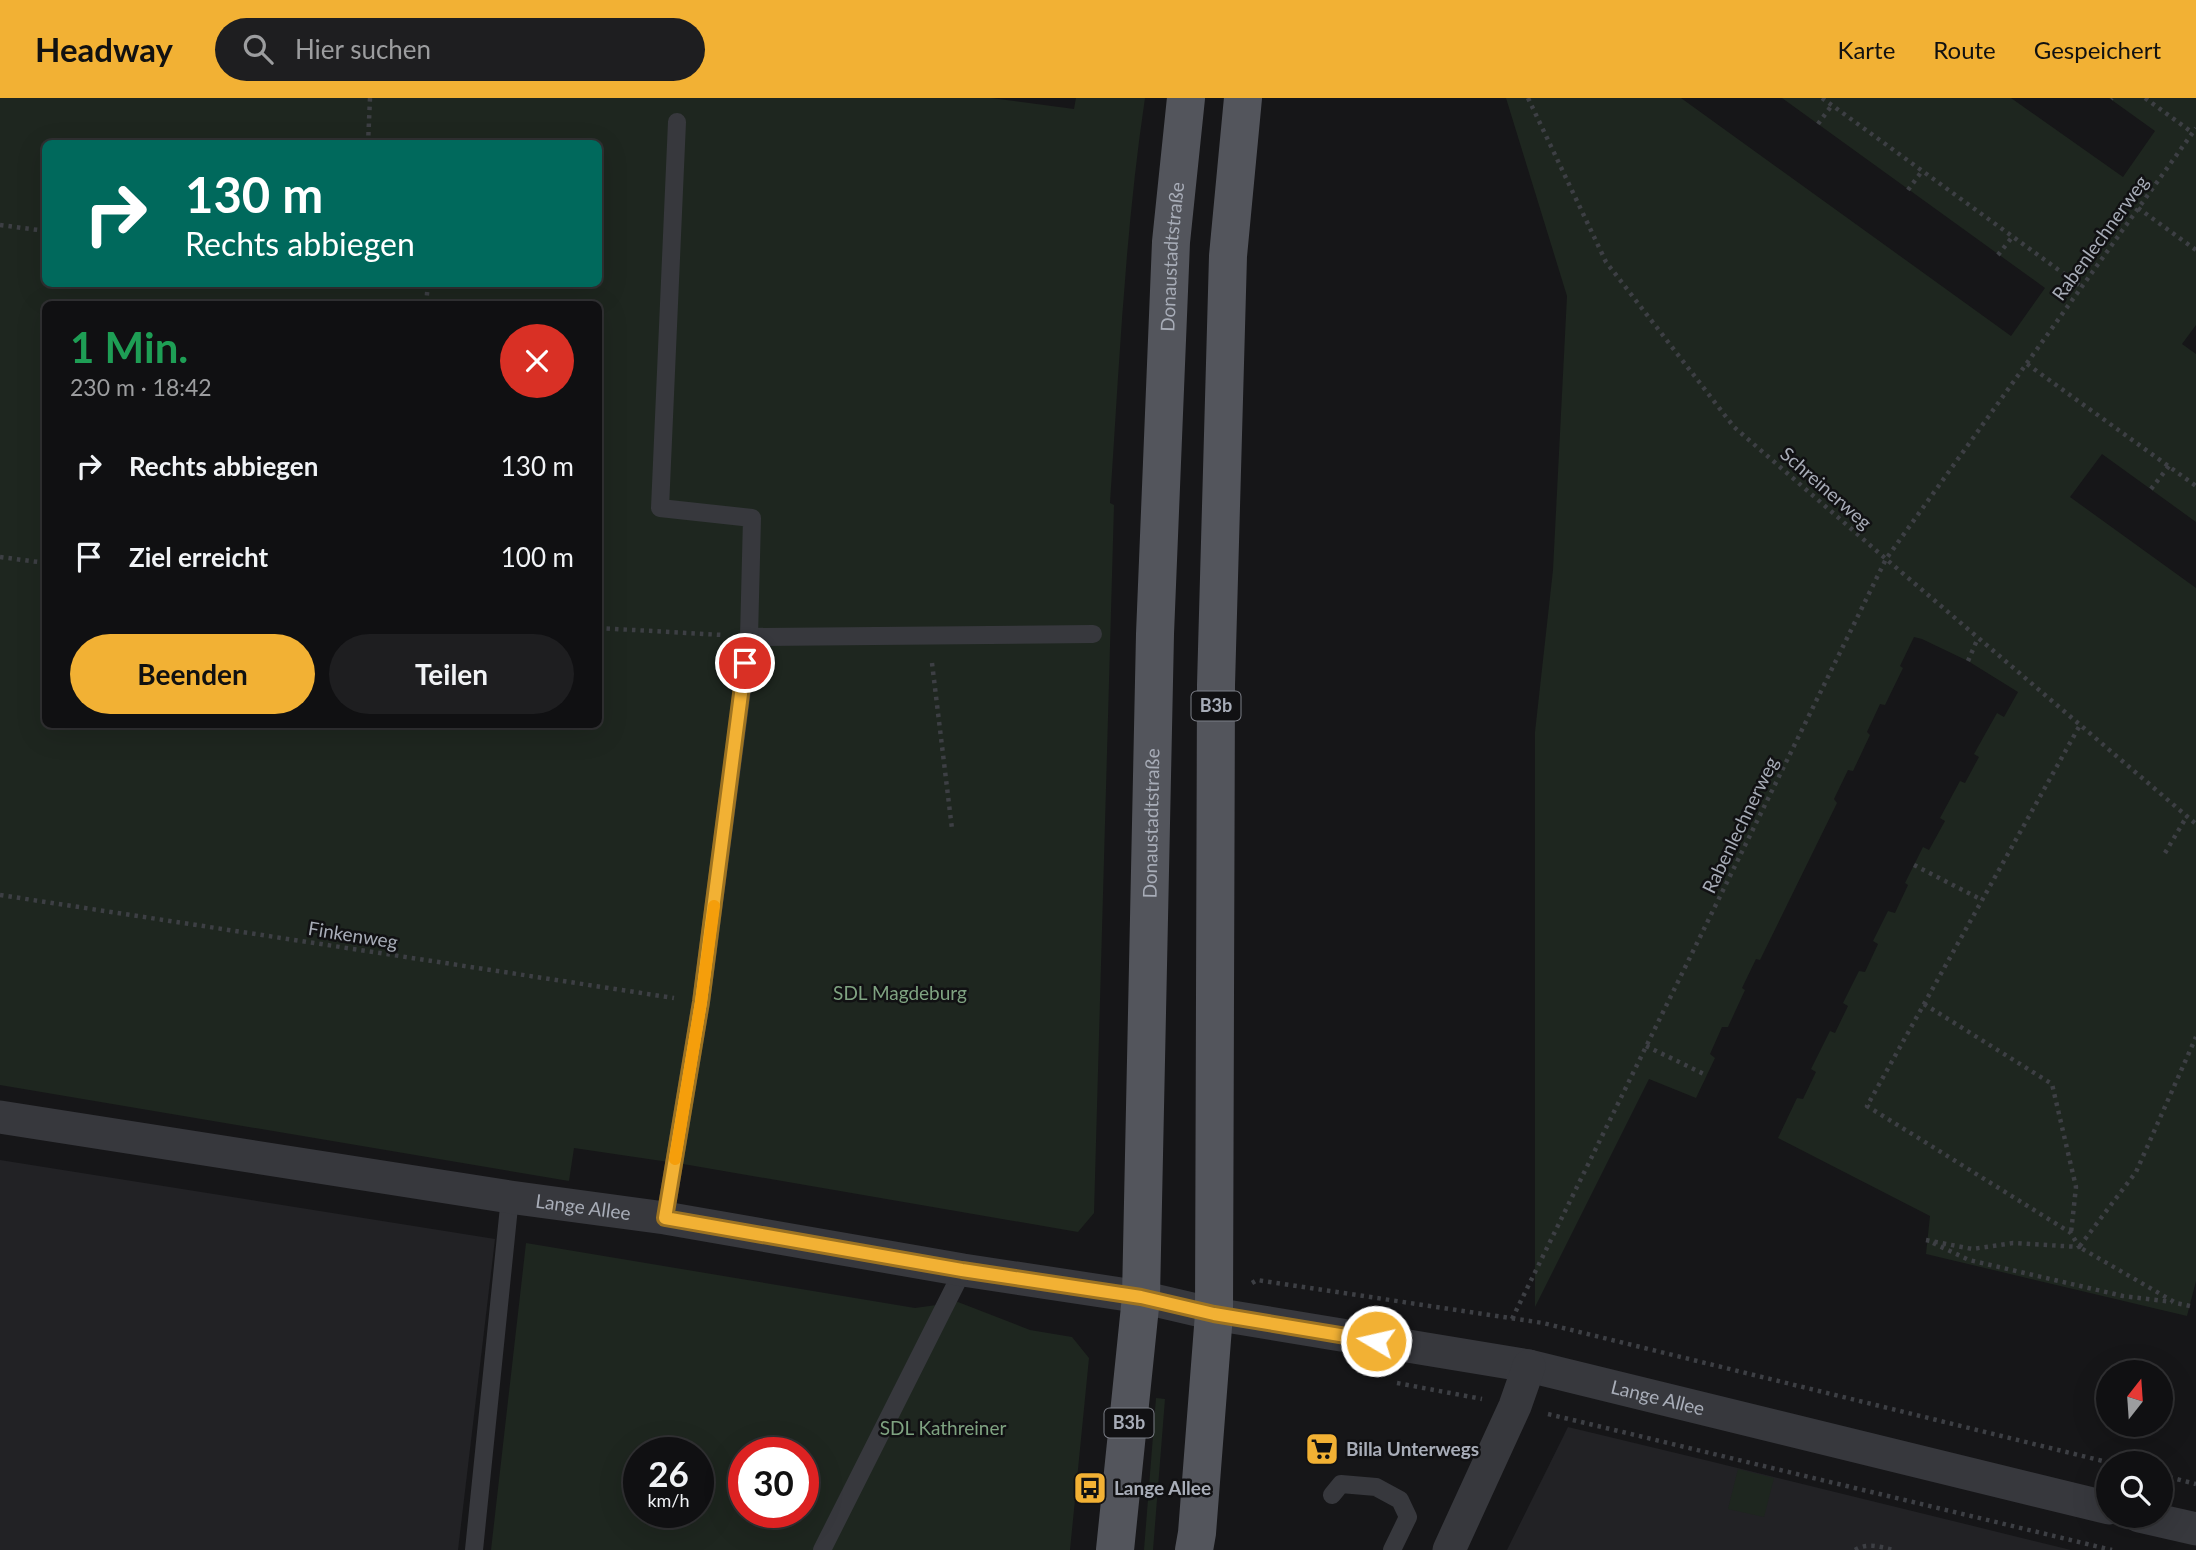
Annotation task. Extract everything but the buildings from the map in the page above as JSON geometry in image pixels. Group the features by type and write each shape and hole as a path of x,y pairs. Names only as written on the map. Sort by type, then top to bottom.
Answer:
{"main road":[{"name":"Donaustadtstraße","path":"1115,1550 1141,1297 1155,634 1171,242 1186,98"},
{"name":"B3b","path":"1194,1550 1214,1314 1216,685 1228,256 1242,98"}],"street":[{"name":"Lange Allee","path":"0,1117 510,1197 665,1218 962,1270 1141,1297 1214,1314 1529,1366 2096,1505"},
{"path":"1449,1550 1515,1406 1529,1366"},
{"path":"2173,1524 2196,1529"}],"lane":[{"path":"665,1218 701,1002 749,637 752,518 660,508 677,122"},
{"path":"749,637 1093,634"},
{"path":"474,1550 510,1197"},
{"path":"822,1550 962,1270"},
{"path":"1332,1495 1341,1484 1376,1487 1400,1500 1408,1517 1392,1550"}],"path":[{"path":"368,140 370,98"},
{"name":"Schreinerweg","path":"1528,98 1606,262 1734,426 2196,824"},
{"path":"1822,98 2082,286"},
{"path":"2145,98 2194,130"},
{"path":"1818,124 1832,105"},
{"name":"Rabenlechnerweg","path":"1512,1319 1886,559 2194,130"},
{"path":"1908,190 1923,170"},
{"path":"2138,208 2196,250"},
{"path":"0,225 42,230"},
{"path":"1998,255 2013,236"},
{"path":"2027,363 2196,486"},
{"path":"2151,489 2168,466"},
{"path":"0,557 42,562"},
{"path":"602,628 749,637"},
{"path":"929,635 952,829"},
{"path":"1968,661 1978,638"},
{"path":"2079,1247 2071,1233 1867,1106 2080,725"},
{"path":"2165,853 2187,816"},
{"path":"1914,865 1982,900"},
{"name":"Finkenweg","path":"0,895 701,1002"},
{"path":"1924,1004 2052,1084 2076,1187 2071,1233"},
{"path":"2079,1247 2136,1172 2196,1037"},
{"path":"1646,1046 1706,1075"},
{"path":"2176,1303 2079,1247 2013,1243 1972,1249 1926,1240 1991,1267 2101,1293 2190,1306"},
{"path":"1248,1287 1257,1280 1543,1323 2096,1459"},
{"path":"1386,1381 1515,1406 2112,1550"},
{"path":"2173,1478 2196,1484"},
{"path":"1855,1550 1863,1545 1894,1550"}],"shaded area":[{"path":"0,1160 495,1239 458,1550 0,1550"},
{"path":"1568,1427 1705,1460 2071,1550 1507,1550"}],"green space":[{"name":"SDL Magdeburg","path":"0,98 991,98 1074,109 1076,98 1145,98 1128,249 1110,503 1114,505 1094,1213 1078,1232 689,1165 574,1148 569,1181 0,1085"},
{"path":"1506,98 1681,98 2011,336 2045,288 1782,98 2011,98 2123,177 2155,131 2109,98 2196,98 2196,325 2182,344 2196,354 2196,522 2102,454 2070,497 2196,588 2196,1281 2187,1316 1926,1254 1930,1216 1778,1138 1797,1098 1803,1099 1816,1072 1811,1069 1830,1031 1835,1033 1848,1006 1843,1003 1859,971 1865,972 1878,944 1873,941 1888,911 1895,913 1908,885 1905,883 1923,847 1929,850 1945,821 1940,818 1960,781 1965,783 1979,757 1974,754 1997,713 2004,717 2018,692 1968,661 1914,637 1885,705 1880,704 1867,732 1870,735 1853,771 1848,770 1834,799 1837,803 1760,960 1756,959 1742,988 1745,990 1728,1027 1722,1027 1710,1054 1715,1058 1696,1098 1649,1079 1535,1307 1535,732 1553,570 1567,296"},
{"name":"SDL Kathreiner","path":"526,1243 915,1308 958,1302 1030,1330 1072,1337 1089,1358 1070,1550 491,1550"},
{"path":"1156,1398 1165,1399 1153,1550 1144,1550"},
{"path":"1738,1469 1774,1478 1764,1517 1728,1509"}],"slow traffic":[{"path":"675,1159 714,906"}],"place":[{"name":"Billa Unterwegs","path":"1322,1449"},
{"name":"Lange Allee","path":"1090,1488"}],"route":[{"path":"745,663 701,1002 665,1218 962,1270 1141,1297 1214,1314 1376,1341"}]}
